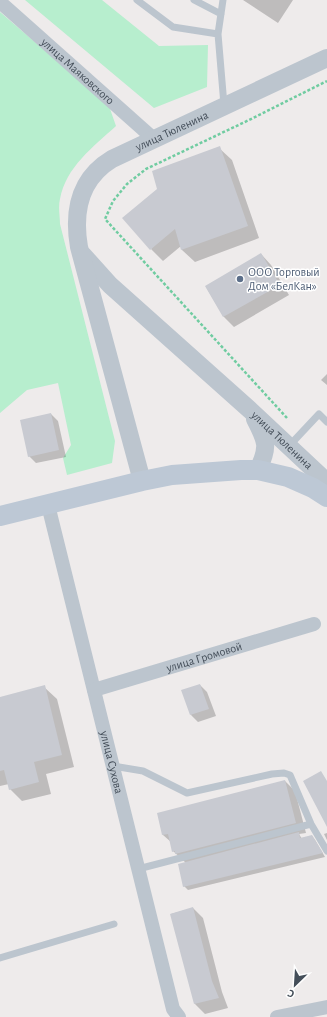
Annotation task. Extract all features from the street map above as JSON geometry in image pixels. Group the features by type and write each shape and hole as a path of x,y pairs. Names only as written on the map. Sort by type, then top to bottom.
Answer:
{"main road":[{"name":"улица Тюленина","path":"0,516 172,475 241,470 258,470 288,477 313,488 327,497"}],"street":[{"name":"улица Маяковского","path":"0,2 155,140"},
{"name":"улица Тюленина","path":"142,481 80,252 76,232 77,210 83,193 99,168 104,164 327,58"},
{"name":"улица Тюленина","path":"80,252 110,285 250,410 295,440 327,482"},
{"path":"250,410 262,432 266,448 265,456 258,470"},
{"name":"улица Сухова","path":"48,505 173,1009 179,1017"},
{"name":"улица Громовой","path":"94,690 314,624"},
{"path":"277,1017 327,1007"}],"lane":[{"path":"137,0 173,27 218,34"},
{"path":"194,0 221,14"},
{"path":"223,0 218,34 225,107"},
{"path":"295,440 319,414 327,422"},
{"path":"113,766 142,771 187,793 284,773 290,775 311,824 327,851"},
{"path":"138,869 311,824"},
{"path":"0,958 114,924"}],"path":[{"path":"295,440 105,219 113,201 122,190 127,184 146,169 327,81"}],"green space":[{"path":"25,0 102,0 159,46 208,45 207,87 154,108"},
{"path":"0,12 109,106 116,126 74,167 63,188 59,202 60,224 115,441 112,463 67,475 63,458 71,445 58,383 27,390 0,413"}],"building":[{"path":"220,146 248,226 181,250 175,229 150,250 122,218 157,189 152,171"},
{"path":"261,253 280,285 223,317 205,286"},
{"path":"51,413 59,450 28,457 20,420"},
{"path":"200,684 209,709 190,715 181,690"},
{"path":"45,685 62,755 34,762 39,782 9,790 4,770 0,771 0,697"},
{"path":"321,771 327,781 327,827 303,781"},
{"path":"285,780 296,823 175,854 175,851 172,852 168,834 162,835 157,813"},
{"path":"299,832 300,838 312,835 323,853 183,887 178,864"},
{"path":"193,907 212,981 219,998 194,1004 170,914"}],"place":[{"name":"ООО Торговый Дом «БелКан»","path":"240,279"}]}
